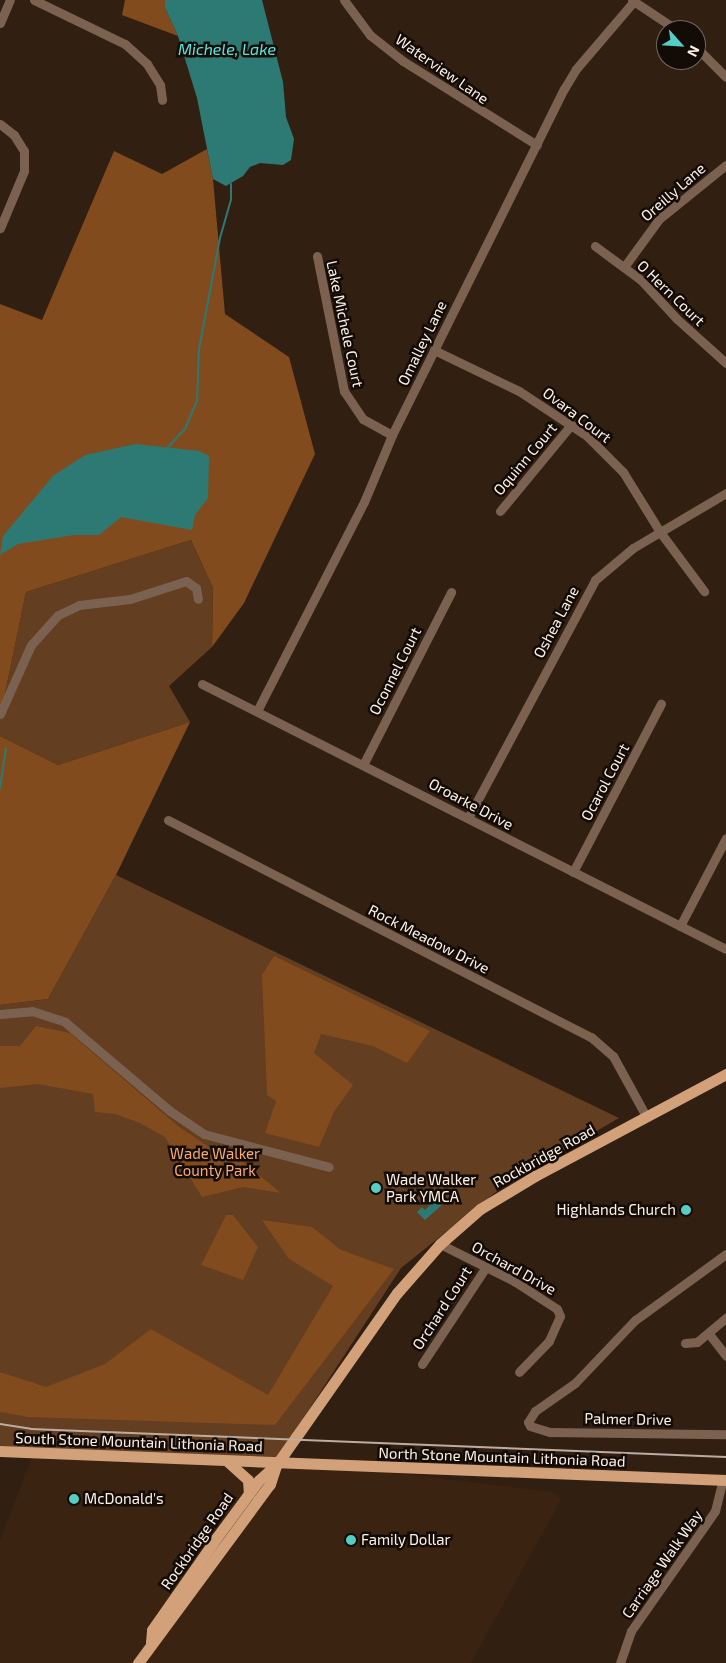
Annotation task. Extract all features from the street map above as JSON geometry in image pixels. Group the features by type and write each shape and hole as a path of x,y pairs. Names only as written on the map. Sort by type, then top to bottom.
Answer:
{"main road":[{"name":"Rockbridge Road","path":"138,1663 151,1642 152,1630 249,1494 277,1464 397,1293 440,1244 480,1209 646,1116 726,1074"},
{"name":"South Stone Mountain Lithonia Road","path":"0,1451 227,1460 277,1464"},
{"path":"227,1460 248,1480 249,1494"},
{"name":"Rockbridge Road","path":"151,1642 160,1637 270,1484 277,1464"},
{"name":"North Stone Mountain Lithonia Road","path":"277,1464 725,1480"}],"street":[{"path":"0,23 10,0"},
{"path":"34,0 125,44 147,64 160,85 162,100"},
{"name":"Waterview Lane","path":"344,0 370,35 403,61 537,146"},
{"path":"633,1 662,20"},
{"name":"Omalley Lane","path":"256,711 364,502 392,435 576,70 633,1"},
{"path":"706,57 726,77"},
{"path":"0,124 14,135 24,151 24,171 0,228"},
{"name":"Oreilly Lane","path":"624,267 659,219 726,165"},
{"name":"O Hern Court","path":"595,246 624,267 726,362"},
{"name":"Lake Michele Court","path":"316,256 344,390 363,419 392,435"},
{"name":"Ovara Court","path":"434,350 519,391 572,425 623,472 660,532 704,591"},
{"name":"Oquinn Court","path":"500,511 572,425"},
{"name":"Oshea Lane","path":"468,818 589,588 610,565 660,532 726,493"},
{"path":"0,714 36,636 63,612 79,605 130,599 186,580 196,588 198,599"},
{"name":"Oconnel Court","path":"364,763 451,592"},
{"name":"Oroarke Drive","path":"202,684 364,763 726,949"},
{"name":"Ocarol Court","path":"573,872 661,704"},
{"name":"Rock Meadow Drive","path":"168,820 599,1042 613,1056 646,1116"},
{"path":"680,926 726,838"},
{"path":"0,1014 32,1011 64,1022 170,1111 204,1134 328,1167"},
{"name":"Orchard Drive","path":"440,1244 549,1300 560,1316 548,1341 519,1372"},
{"name":"Palmer Drive","path":"726,1254 635,1320 575,1383 535,1411 530,1417 530,1426 550,1432 726,1434"},
{"name":"Orchard Court","path":"422,1364 486,1267"},
{"path":"685,1343 697,1342 726,1318"},
{"path":"709,1334 726,1356"},
{"name":"Carriage Walk Way","path":"620,1663 631,1631 715,1511 725,1480"}],"shaded area":[{"path":"35,1450 277,1459 553,1492 561,1500 471,1663 0,1663 0,1540"}],"green space":[{"path":"125,0 165,0 165,8 178,36 122,15"},
{"path":"207,149 213,179 225,314 289,357 315,454 244,603 212,647 213,588 191,540 26,592 0,718 0,304 42,320 114,151 162,174"},
{"path":"191,540 213,588 212,647 169,686 190,722 58,765 0,736 0,718 26,592"},
{"path":"190,722 116,875 48,999 0,1005 0,736 58,765"},
{"name":"Wade Walker County Park","path":"116,875 619,1118 506,1184 401,1268 277,1459 0,1447 0,1005 48,999"},
{"path":"274,956 430,1031 407,1063 373,1046 321,1034 314,1053 353,1085 334,1112 319,1147 265,1133 276,1101 267,1095 262,975"},
{"path":"36,1026 70,1033 178,1126 212,1149 232,1153 281,1193 243,1187 202,1197 165,1137 140,1123 115,1114 95,1112 93,1094 38,1084 0,1088 0,1046 20,1046"},
{"path":"226,1215 233,1215 258,1247 243,1280 201,1265"},
{"path":"262,1220 312,1227 341,1250 394,1269 275,1425 28,1417 0,1412 0,1372 46,1387 105,1364 151,1329 268,1395 333,1286 289,1259"}],"water":[{"name":"Michele, Lake","path":"165,0 262,0 283,82 286,117 294,139 291,160 283,165 260,163 250,167 243,176 226,186 213,179 197,98 178,36 165,8"},
{"path":"136,444 199,451 209,456 208,498 195,515 192,530 121,517 99,535 74,535 18,544 0,555 3,536 53,476 85,455"},
{"path":"436,1194 443,1204 425,1220 417,1212 422,1207 425,1210 430,1205 424,1203"}],"waterway":[{"path":"168,447 185,429 197,401 199,349 220,238 231,200 231,184"},
{"path":"0,788 6,748"}],"railway":[{"path":"0,1424 31,1429 726,1457"}],"place":[{"name":"Wade Walker Park YMCA","path":"376,1188"},
{"name":"Highlands Church","path":"686,1210"},
{"name":"McDonald's","path":"74,1499"},
{"name":"Family Dollar","path":"351,1540"}]}
